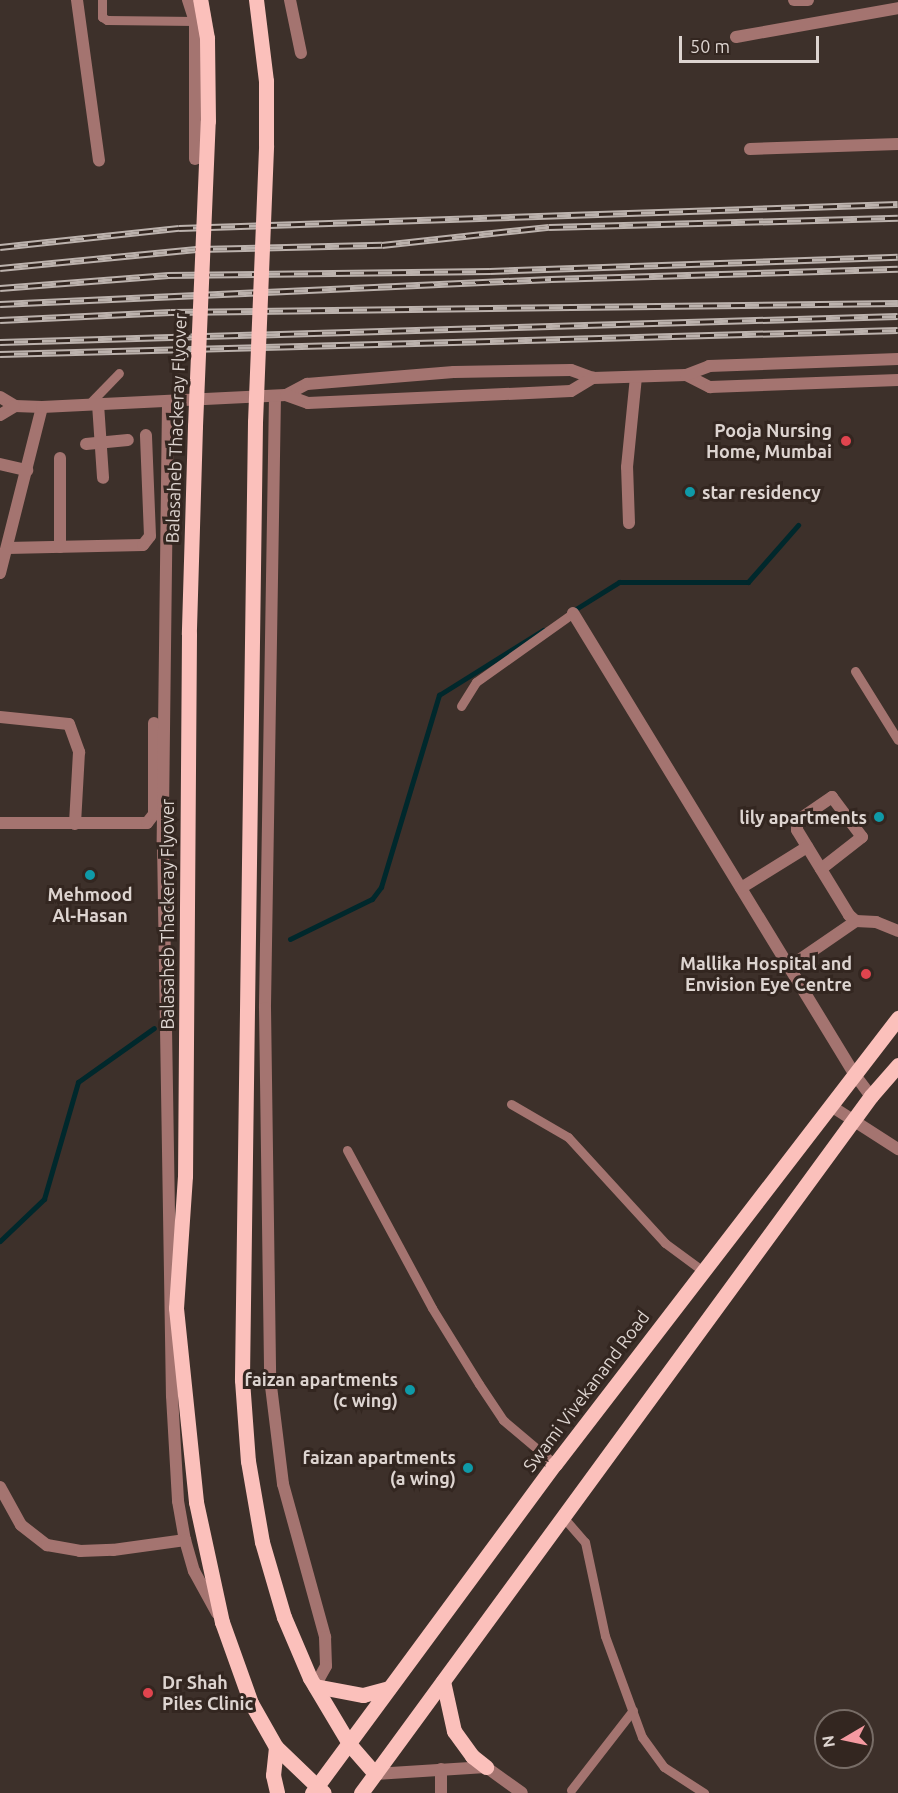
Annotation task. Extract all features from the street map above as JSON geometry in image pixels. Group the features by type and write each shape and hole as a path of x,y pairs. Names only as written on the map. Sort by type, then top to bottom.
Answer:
{"main road":[{"name":"Balasaheb Thackeray Flyover","path":"200,0 207,38 208,121 195,426 185,1176 176,1308 196,1502 222,1622 251,1704 276,1747 317,1791"},
{"path":"256,0 266,81 266,145 255,422 242,1380 248,1461 262,1542 284,1617 315,1686 350,1744 375,1774"},
{"name":"Swami Vivekanand Road","path":"317,1791 555,1464 898,1018"},
{"path":"361,1793 871,1096 898,1065"},
{"path":"442,1682 454,1731 472,1756 486,1767"},
{"path":"315,1686 363,1695 390,1688"},
{"path":"276,1747 273,1775 277,1793"}],"street":[{"path":"77,0 99,161"},
{"path":"189,0 195,21 195,159"},
{"path":"290,0 301,53"},
{"path":"794,0 808,0"},
{"path":"736,38 898,8"},
{"path":"750,149 898,144"},
{"path":"280,396 307,384 426,374 571,370 593,378 636,377 686,375 710,366 893,360 894,381 710,387 686,375"},
{"path":"765,384 766,364"},
{"path":"523,370 523,392"},
{"path":"426,374 427,395"},
{"path":"629,523 627,467 636,377"},
{"path":"0,397 15,406 42,407 168,403 280,396 308,404 427,395 572,391 593,378"},
{"path":"280,396 265,1008 270,1378 284,1484 325,1637 326,1666 315,1686"},
{"path":"168,403 163,843 172,1396 178,1501 185,1540 194,1571 222,1622"},
{"path":"93,404 100,442 103,478"},
{"path":"0,415 15,406"},
{"path":"0,573 42,407"},
{"path":"7,548 138,546 148,541 146,435"},
{"path":"86,444 128,440"},
{"path":"60,458 60,547"},
{"path":"0,464 27,470"},
{"path":"573,613 855,1075 871,1096"},
{"path":"0,717 69,724 79,752 75,824"},
{"path":"0,823 141,825 152,818 154,723"},
{"path":"821,869 862,837 836,798 828,799 797,821 797,830 821,869 855,921"},
{"path":"741,888 807,847"},
{"path":"789,967 855,921 876,922 898,932"},
{"path":"831,1107 898,1149"},
{"path":"0,1487 21,1525 47,1545 80,1551 113,1550 185,1540"},
{"path":"375,1774 486,1767 522,1793"},
{"path":"441,1769 441,1793"}],"lane":[{"path":"102,0 102,16 107,20 195,21"},
{"path":"93,404 119,373"},
{"path":"461,706 476,682 573,613"},
{"path":"855,671 898,740"},
{"path":"511,1104 568,1137 658,1235 703,1271"},
{"path":"347,1150 432,1308 491,1402 503,1420 555,1464"},
{"path":"563,1517 585,1542 605,1636 642,1737 664,1767 704,1793"},
{"path":"571,1790 633,1710"}],"waterway":[{"path":"571,612 619,582 748,582 798,525"},
{"path":"290,939 372,899 381,887 439,695 543,630"},
{"path":"0,1241 44,1199 78,1082 154,1028"}],"railway":[{"path":"0,247 179,228 898,204"},
{"path":"0,268 199,249 382,245 549,227 898,218"},
{"path":"0,288 168,275 490,271 898,257"},
{"path":"0,304 551,279 898,269"},
{"path":"0,320 171,312 898,303"},
{"path":"0,342 898,316"},
{"path":"0,354 898,330"}],"place":[{"name":"Pooja Nursing Home, Mumbai","path":"846,441"},
{"name":"star residency","path":"690,492"},
{"name":"lily apartments","path":"879,817"},
{"name":"Mehmood Al-Hasan","path":"90,875"},
{"name":"Mallika Hospital and Envision Eye Centre","path":"866,974"},
{"name":"faizan apartments (c wing)","path":"410,1390"},
{"name":"faizan apartments (a wing)","path":"468,1468"},
{"name":"Dr Shah Piles Clinic","path":"148,1693"}]}
